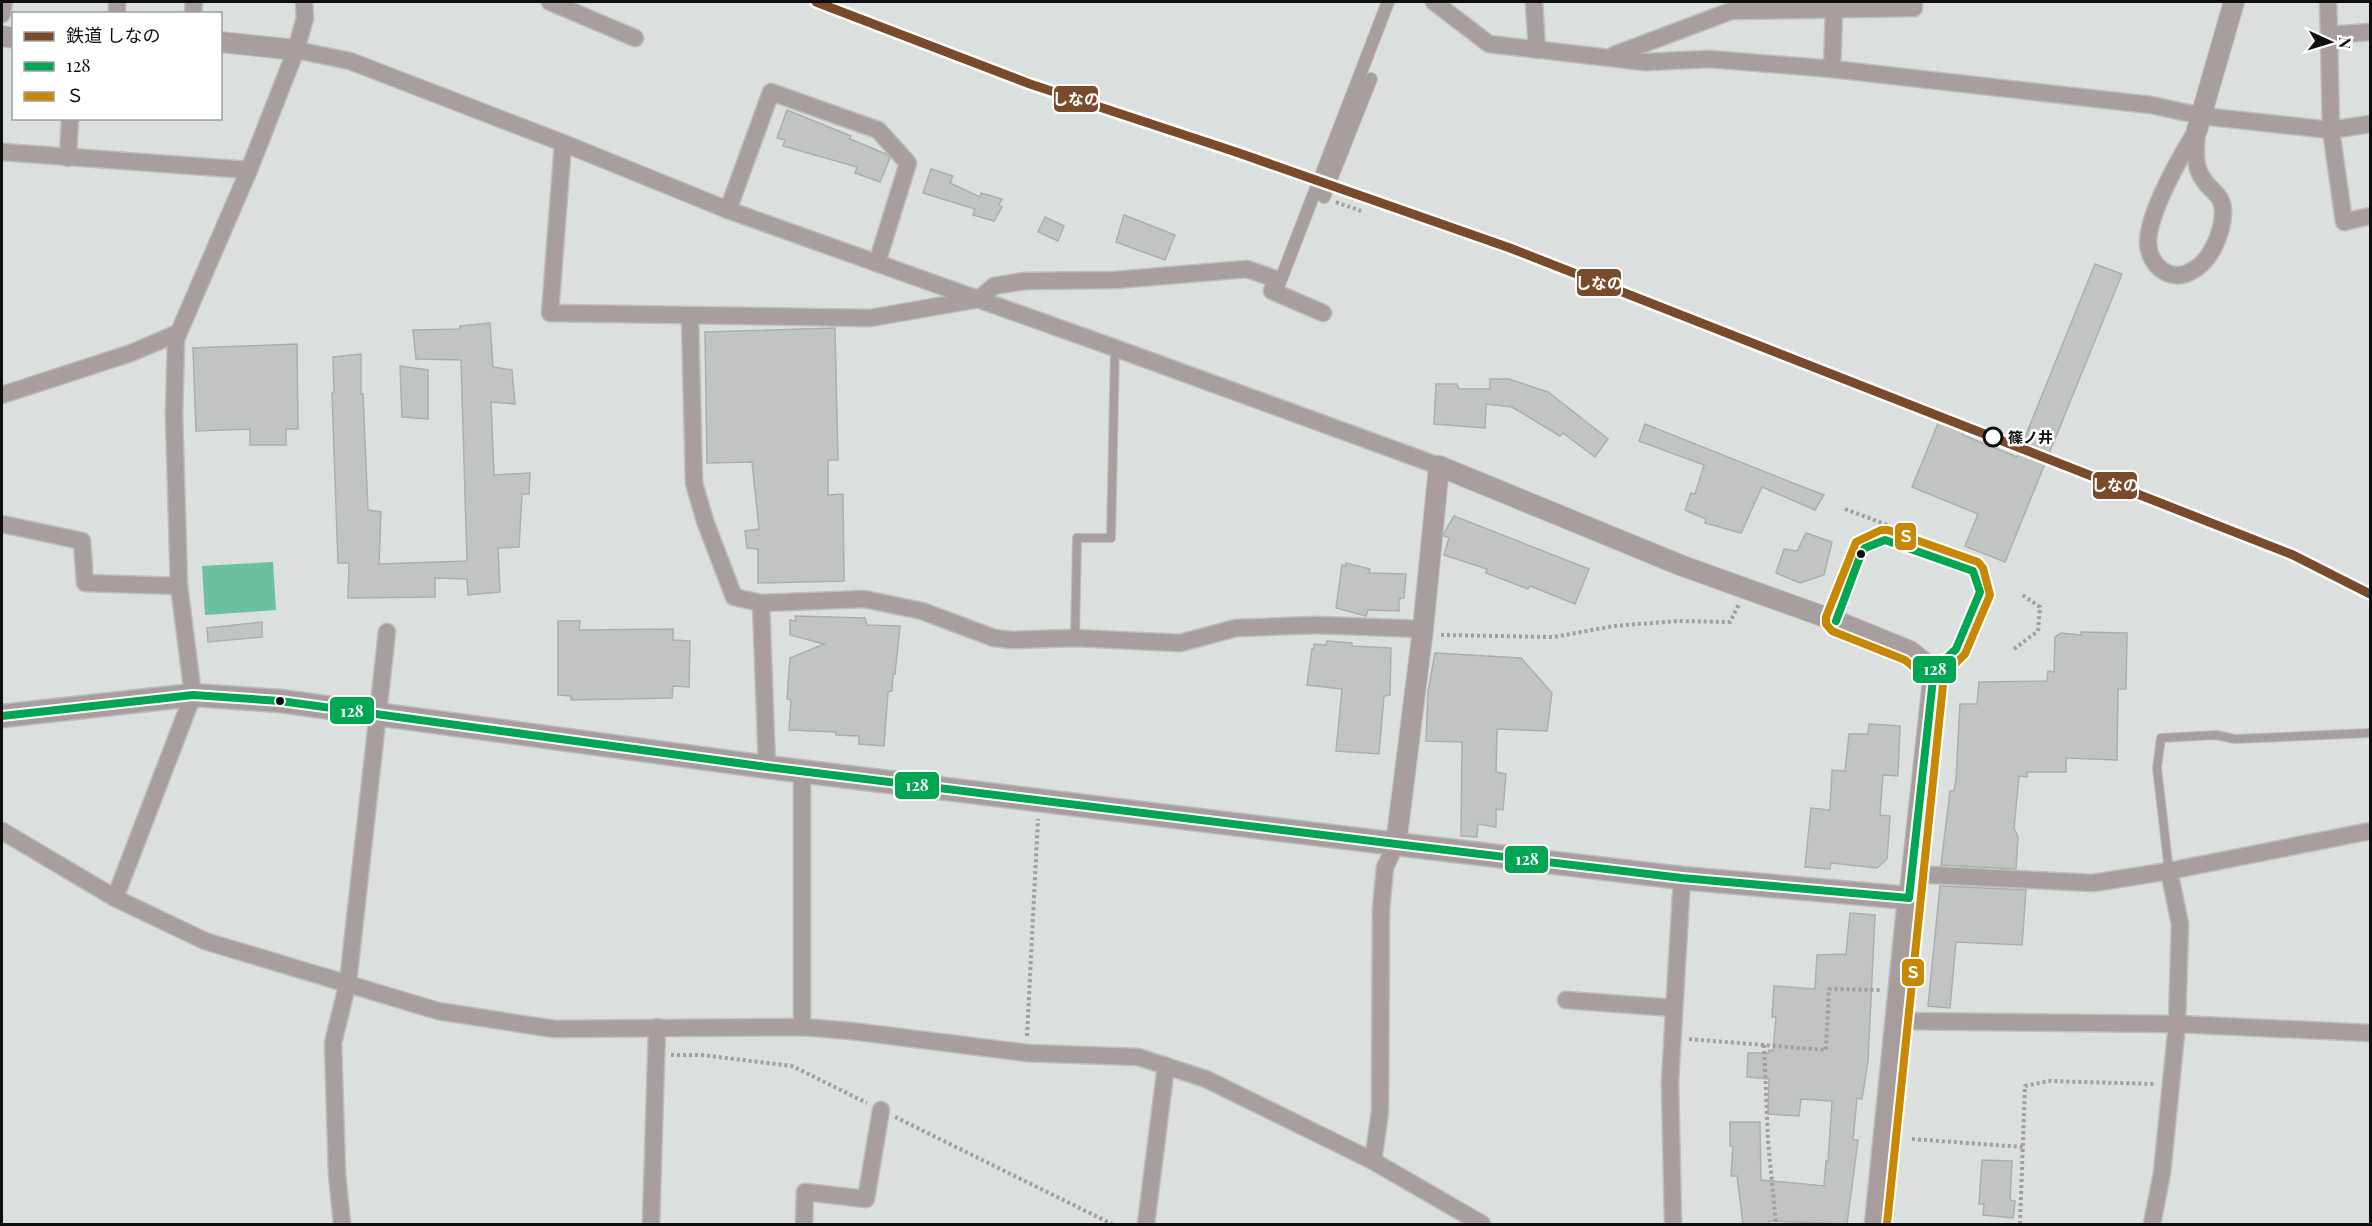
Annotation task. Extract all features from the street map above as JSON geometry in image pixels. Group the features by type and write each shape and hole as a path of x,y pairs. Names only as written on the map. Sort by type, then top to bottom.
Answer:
{"main road":[{"path":"2,716 193,695 280,701 767,767 1396,844 1682,878 1909,898 1876,1224"}],"street":[{"path":"2,14 4,2"},
{"path":"115,898 193,695 179,586 174,415 176,339 249,170 296,50 305,18 304,2"},
{"path":"550,2 634,38"},
{"path":"1278,287 1388,2"},
{"path":"1434,2 1489,44 1611,56 1645,62 1710,59 1832,69 2151,105 2199,123 2331,130 2370,124"},
{"path":"1534,2 1536,50"},
{"path":"1611,56 1731,11 1914,8 1913,2"},
{"path":"2199,123 2178,162 2153,218 2149,249 2152,260 2158,268 2180,275 2192,272 2204,262 2214,245 2222,222 2221,199 2202,179 2196,159 2199,123 2234,2"},
{"path":"2328,2 2331,130 2344,222 2370,216"},
{"path":"1832,69 1834,9"},
{"path":"2329,35 2370,32"},
{"path":"222,42 296,50 350,61 563,143 728,210 1439,466 1746,590 1836,621 1910,651 1934,670 1909,898"},
{"path":"1324,197 1371,80"},
{"path":"728,210 771,92 878,130 908,163 877,263"},
{"path":"68,159 70,120"},
{"path":"563,143 550,313 690,317 870,318 979,299 994,286 1025,281 1115,280 1247,269 1276,279 1272,291 1323,313"},
{"path":"2,152 68,159 249,170"},
{"path":"2170,181 2180,178 2202,179"},
{"path":"690,317 694,483 705,520 734,597 761,603 864,599 922,611 994,638 1012,640 1075,638 1179,643 1236,628 1316,625 1423,632"},
{"path":"2,395 131,353 178,333"},
{"path":"1373,1161 1380,1112 1381,909 1385,867 1396,844 1423,632 1439,466"},
{"path":"2,524 82,541 85,583 179,586"},
{"path":"761,603 767,767"},
{"path":"342,1224 337,1164 333,1043 348,982 387,632"},
{"path":"802,771 802,1027"},
{"path":"2,831 115,898 204,940 438,1011 554,1029 802,1027 851,1030 1027,1053 1138,1057 1206,1079 1373,1161 1482,1224"},
{"path":"1912,874 2093,883 2169,871 2370,831"},
{"path":"2152,1224 2162,1173 2177,1024 2181,924 2169,871"},
{"path":"1673,1224 1670,1081 1682,878"},
{"path":"1566,1000 1674,1008"},
{"path":"1898,1021 2177,1024 2370,1034"},
{"path":"651,1224 657,1027"},
{"path":"1146,1224 1166,1066"},
{"path":"804,1224 805,1192 866,1199 881,1110"}],"lane":[{"path":"1075,638 1077,538 1111,538 1115,348"},
{"path":"1836,621 1861,554 1865,548 1885,540 1973,571 1980,592 1956,650 1934,670"},
{"path":"2169,871 2157,768 2161,738 2216,735 2235,739 2370,733"}],"path":[{"path":"1324,197 1361,211"},
{"path":"1845,509 1895,528"},
{"path":"1423,632 1554,637 1614,626 1677,621 1730,622 1746,590"},
{"path":"2014,649 2038,631 2040,607 2020,594"},
{"path":"1027,1053 1038,800"},
{"path":"1672,1038 1826,1050 1829,989 1880,990"},
{"path":"1764,1045 1768,1141 1776,1224"},
{"path":"2020,1224 2025,1086 2048,1081 2171,1085"},
{"path":"1912,1139 2023,1147"}],"shaded area":[{"path":"273,562 276,610 205,615 202,566"}],"building":[{"path":"787,110 851,136 850,139 886,154 890,158 880,182 855,173 857,167 783,146 785,140 777,138"},
{"path":"931,169 953,176 950,183 980,197 981,193 1002,199 999,205 1002,207 994,221 973,215 975,209 923,193"},
{"path":"1124,215 1175,235 1165,260 1116,242"},
{"path":"1045,217 1064,226 1058,241 1038,232"},
{"path":"2095,264 2122,274 2005,562 1965,546 1978,514 1912,487 1939,421 1964,431 1963,435 2017,457"},
{"path":"490,323 493,367 512,370 515,404 491,402 494,475 530,473 529,494 522,494 519,547 498,548 500,592 468,595 467,579 435,578 435,597 348,598 349,563 338,563 332,393 334,393 333,357 361,354 368,510 381,512 379,564 467,561 461,360 416,359 413,330 460,329 460,326"},
{"path":"835,328 838,460 828,460 828,495 843,494 844,581 758,583 758,549 747,548 745,531 759,529 752,462 707,463 705,332"},
{"path":"297,344 298,429 286,429 286,445 250,445 250,429 196,431 193,348"},
{"path":"400,366 428,370 428,419 402,417"},
{"path":"1490,379 1509,379 1548,392 1608,439 1595,457 1563,433 1560,436 1512,407 1486,404 1485,428 1434,424 1436,384 1457,384 1459,389 1490,389"},
{"path":"1645,424 1824,495 1815,510 1762,487 1741,533 1705,523 1706,519 1685,510 1691,493 1695,494 1704,465 1639,441"},
{"path":"1454,516 1589,569 1575,604 1530,586 1528,589 1486,573 1487,569 1444,555 1449,538 1444,536 1444,533"},
{"path":"1806,533 1832,542 1824,575 1800,583 1776,573 1784,549 1797,551"},
{"path":"1346,563 1370,569 1369,573 1406,574 1404,598 1399,599 1399,611 1368,610 1366,616 1336,608 1342,565 1346,566"},
{"path":"795,616 865,618 867,625 900,626 892,691 888,692 884,746 859,744 859,736 836,735 836,732 789,730 791,700 787,699 790,658 824,644 790,635 790,620 796,621"},
{"path":"558,621 580,621 579,630 673,629 673,640 690,641 689,687 673,686 672,698 571,700 571,696 558,695"},
{"path":"262,622 262,637 208,642 207,628"},
{"path":"2081,632 2127,633 2126,689 2118,689 2117,760 2066,758 2066,772 2027,772 2027,777 2019,776 2014,828 2018,837 2016,869 1941,865 1950,791 1954,791 1956,779 1960,704 1977,704 1979,682 2047,681 2048,671 2054,672 2055,637 2061,633 2081,635"},
{"path":"1327,641 1352,643 1352,646 1391,648 1390,695 1384,696 1379,754 1336,751 1342,689 1307,685 1314,644 1326,645"},
{"path":"1435,653 1521,658 1552,693 1547,731 1497,729 1496,772 1506,774 1503,810 1496,809 1496,827 1478,824 1477,837 1461,836 1462,742 1426,741 1428,692"},
{"path":"1869,724 1900,726 1898,776 1883,775 1880,815 1890,816 1887,859 1877,868 1831,863 1830,869 1805,867 1811,808 1830,810 1832,770 1845,771 1849,734 1868,734"},
{"path":"1940,886 2026,890 2022,945 1956,942 1950,1008 1928,1006"},
{"path":"1850,913 1875,915 1868,1061 1862,1099 1857,1098 1853,1140 1858,1140 1847,1224 1769,1221 1769,1224 1743,1224 1737,1176 1731,1176 1733,1146 1730,1146 1730,1122 1760,1122 1761,1180 1824,1186 1832,1101 1801,1099 1799,1116 1768,1114 1769,1079 1747,1077 1748,1053 1773,1051 1776,1017 1772,1017 1774,986 1815,989 1817,955 1846,954"},
{"path":"1982,1160 2012,1161 2010,1200 2015,1201 2013,1218 1983,1215 1984,1204 1979,1204"}],"rail line":[{"name":"しなの","path":"816,2 1030,84 1236,152 1510,248 2293,555 2370,594"}],"transit line":[{"name":"Ｓ","path":"1887,1224 1944,675 1965,654 1990,595 1983,568 1978,562 1888,530 1881,530 1856,542 1826,617 1826,624 1832,631 1905,660 1923,675"},
{"name":"128","path":"2,716 193,695 280,701 767,767 1396,844 1682,878 1909,898 1934,670 1956,649 1980,592 1973,571 1885,540 1865,548 1861,554 1836,621"}],"place":[{"name":"篠ノ井","path":"1993,437"}]}
